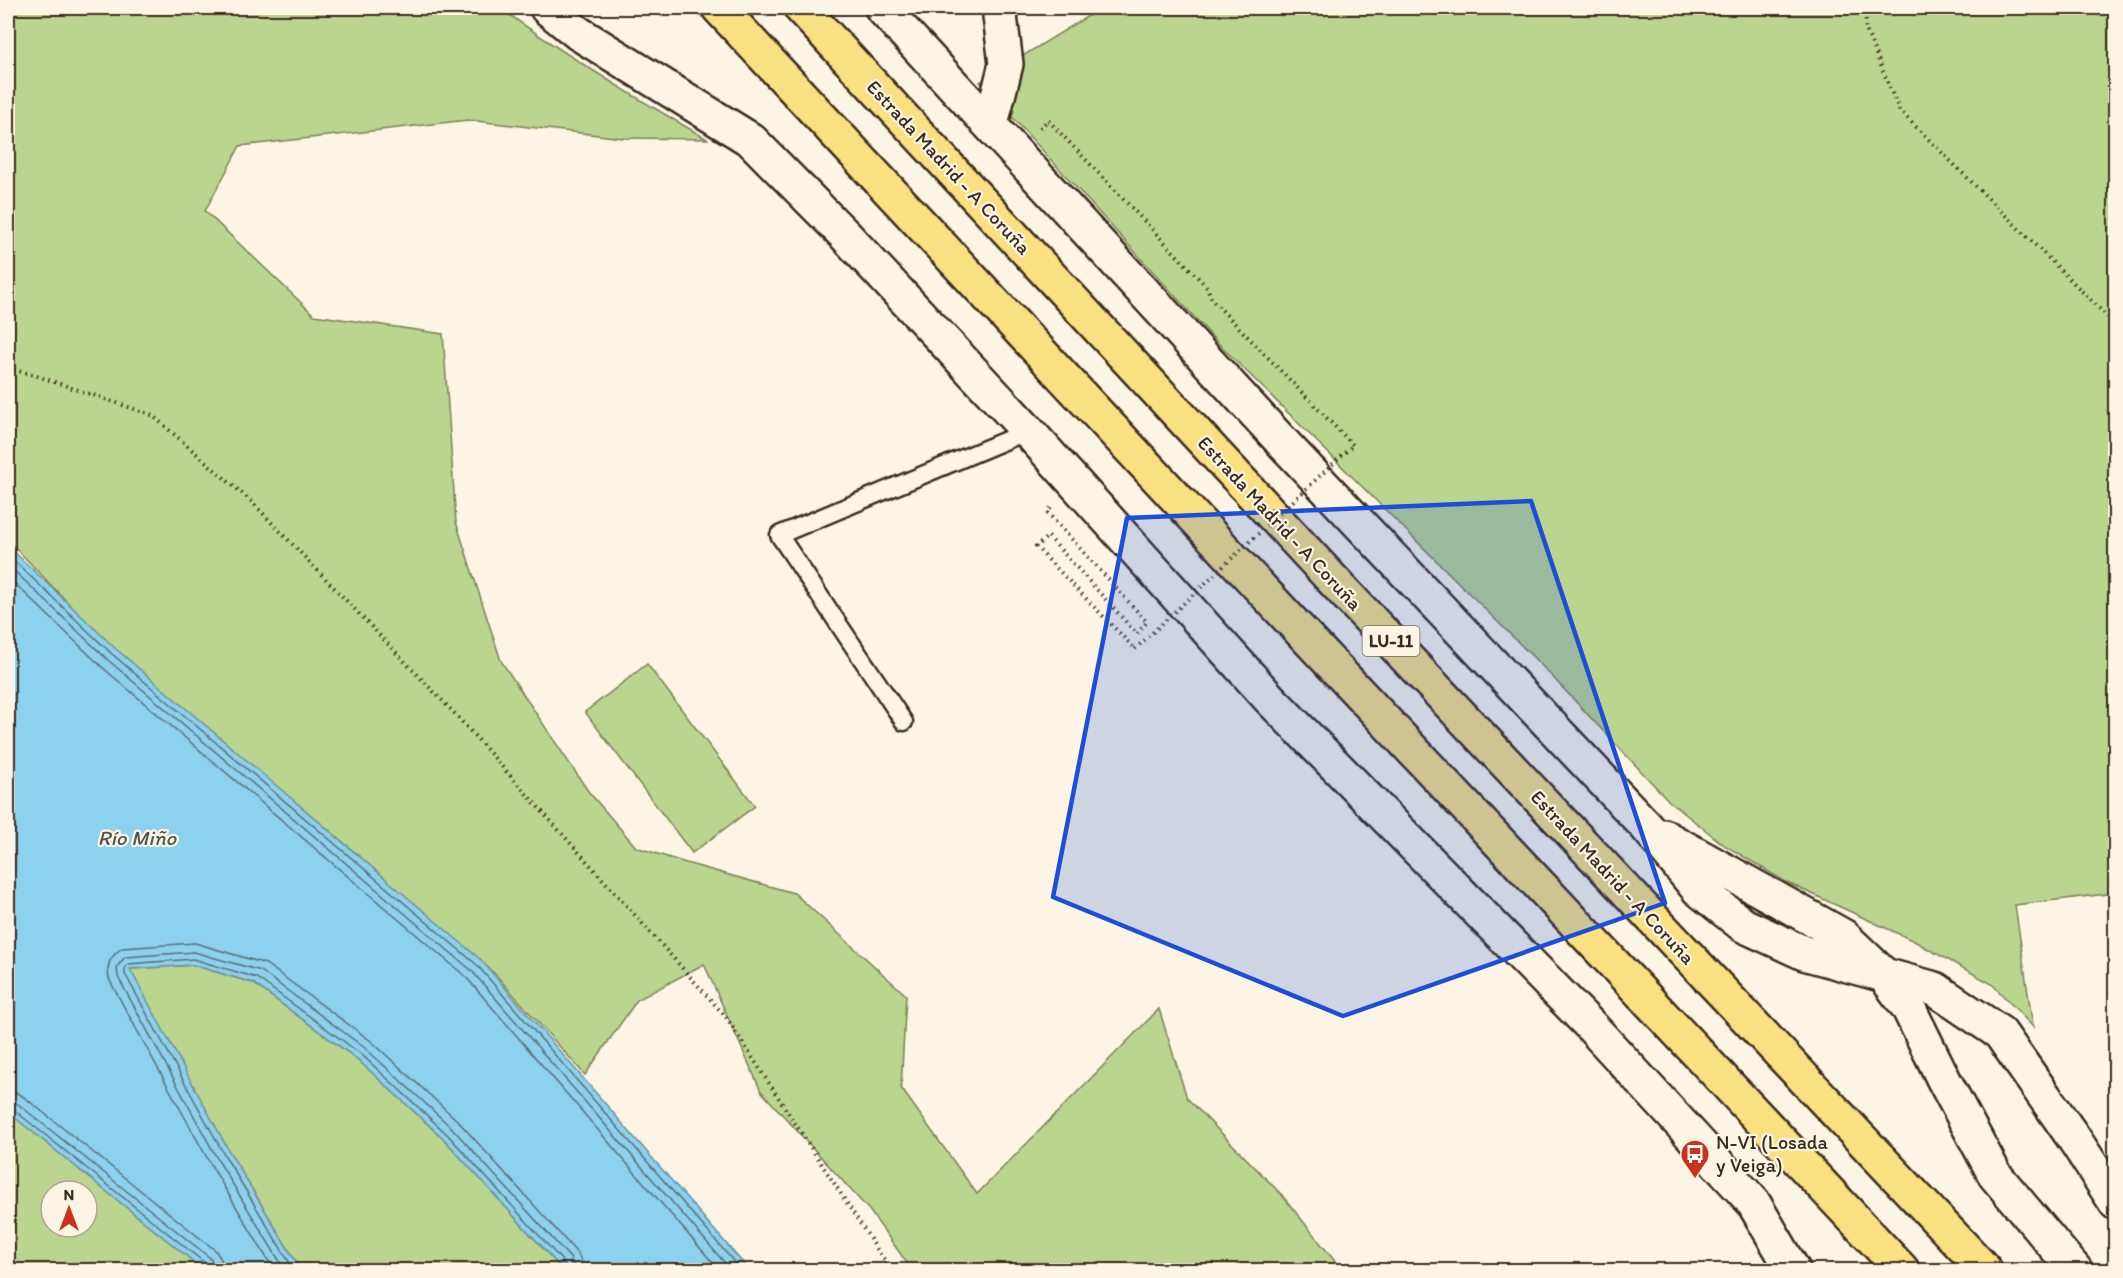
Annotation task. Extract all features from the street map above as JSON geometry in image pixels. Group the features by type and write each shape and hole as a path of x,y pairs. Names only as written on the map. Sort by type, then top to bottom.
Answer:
{"highway":[{"name":"LU-11","path":"719,8 1293,623 1902,1270"},
{"name":"Estrada Madrid - A Coruña","path":"801,8 1322,568 1985,1270"}],"street":[{"path":"547,8 578,33 751,140 844,235 1028,431 1270,699 1590,1025 1753,1202 1793,1270"},
{"path":"882,8 1284,444 1646,826 1698,889 1743,925 1804,953 1935,989 2000,1033 2073,1137 2115,1203"},
{"path":"991,124 1006,64 999,8"},
{"path":"1884,975 1908,1007 1995,1176 2075,1270"}],"lane":[{"path":"904,722 779,535 1028,431"}],"path":[{"path":"1866,8 1866,30 1899,110 2115,325"},
{"path":"1047,136 1040,128 1048,120 1207,287 1212,300 1353,446 1135,650 1036,547 1048,536 1137,634 1147,622 1047,512 1057,504"},
{"path":"8,368 152,415 252,502 455,714 726,1017 882,1257 895,1270"},
{"path":"1164,612 1189,637 1202,624"}],"highlighted area":[{"path":"1531,501 1665,903 1343,1016 1053,897 1127,518"}],"green space":[{"path":"8,8 500,8 602,76 707,139 623,138 468,120 240,146 205,211 314,315 443,334 456,522 501,661 588,791 636,847 794,893 906,995 901,1088 977,1194 1159,1009 1187,1098 1282,1195 1342,1270 912,1270 869,1210 761,1091 704,964 637,1000 585,1075 496,975 336,836 150,681 90,626 8,540"},
{"path":"1101,8 2115,8 2115,893 2015,905 2033,1027 1992,984 1914,941 1786,882 1724,845 1669,801 1543,667 1218,343 980,82"},
{"path":"647,664 755,806 692,853 585,712"},
{"path":"193,965 253,983 357,1059 443,1138 563,1270 301,1270 230,1153 129,969"},
{"path":"8,1112 91,1179 39,1179 39,1239 99,1239 99,1185 204,1270 21,1270 8,1255"}],"water":[{"name":"Río Miño","path":"8,546 116,649 481,960 749,1270 563,1270 443,1138 357,1059 253,983 193,965 130,969 230,1153 301,1270 204,1270 99,1185 99,1179 91,1179 8,1112"}],"place":[{"name":"N-VI (Losada y Veiga)","path":"1695,1180"}]}
